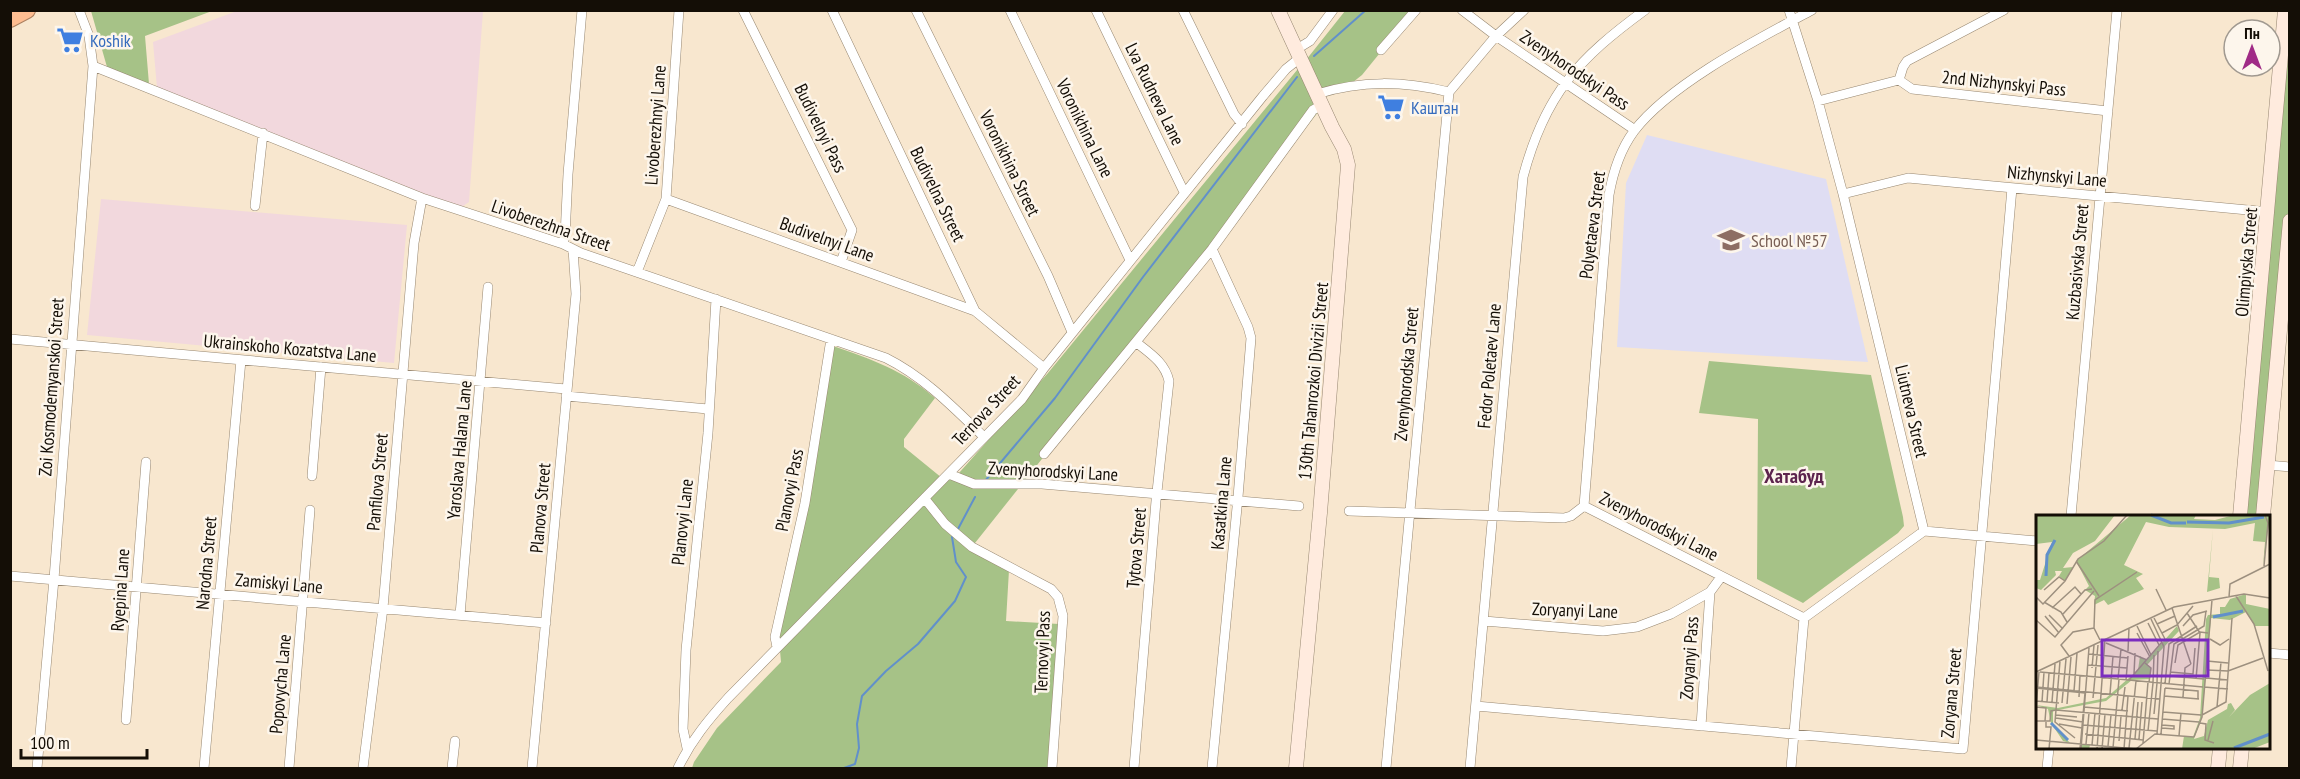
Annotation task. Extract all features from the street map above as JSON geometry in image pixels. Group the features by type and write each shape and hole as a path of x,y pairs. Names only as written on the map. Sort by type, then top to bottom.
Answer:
{"highway":[{"path":"10,19 27,10"}],"main road":[{"name":"130th Tahanrozkoi Divizii Street","path":"1278,10 1344,149 1348,165 1320,513 1296,768"},
{"name":"Olimpiyska Street","path":"2240,515 2269,212 2285,10"},
{"path":"2263,515 2289,221"},
{"path":"2218,768 2220,749"},
{"path":"2240,768 2242,749"}],"street":[{"name":"Zoi Kosmodemyanskoi Street","path":"37,768 54,579 93,66 89,36 79,10"},
{"path":"563,244 582,10"},
{"name":"Livoberezhnyi Lane","path":"637,272 666,199 679,10"},
{"name":"Budivelnyi Pass","path":"743,10 852,230 841,262"},
{"name":"Budivelna Street","path":"832,10 975,311 1044,368"},
{"name":"Voronikhina Street","path":"916,10 1048,276 1072,332"},
{"name":"Voronikhina Lane","path":"1010,10 1130,260"},
{"name":"Lva Rudneva Lane","path":"1096,10 1185,192"},
{"path":"1184,10 1233,114 1242,124"},
{"name":"Ternova Street","path":"678,768 687,748 700,729 777,646 925,500 983,436 1022,399 1072,332 1333,10"},
{"path":"1381,50 1416,10"},
{"name":"Zvenyhorodskyi Pass","path":"1462,10 1496,36 1635,130"},
{"path":"1044,454 1212,249 1319,100 1340,87 1366,83 1423,86 1449,92 1496,36 1524,10"},
{"name":"Fedor Poletaev Lane","path":"1470,768 1523,177 1539,128 1564,82 1603,44 1645,10"},
{"name":"Liutneva Street","path":"1789,10 1818,101 1843,194 1924,531"},
{"name":"Polyetaeva Street","path":"1584,506 1609,195 1620,154 1635,130 1654,111 1696,77 1812,10"},
{"path":"1818,101 1899,80 1907,61 2004,10"},
{"name":"Kuzbasivska Street","path":"2071,515 2117,10"},
{"name":"Livoberezhna Street","path":"93,66 422,198 563,244 716,300 886,358 906,368 925,382 983,436"},
{"name":"2nd Nizhynskyi Pass","path":"1899,80 1912,89 2108,111"},
{"name":"Zvenyhorodska Street","path":"1386,768 1449,92"},
{"path":"255,206 263,133"},
{"name":"Nizhynskyi Lane","path":"1843,194 1905,178 2269,212"},
{"name":"Zoryana Street","path":"1476,706 1963,749 2012,188"},
{"name":"Panfilova Street","path":"363,768 383,608 414,243 422,198"},
{"name":"Budivelnyi Lane","path":"666,199 975,311"},
{"name":"Planova Street","path":"532,768 576,294 573,249"},
{"name":"Kasatkina Lane","path":"1212,249 1251,338 1212,768"},
{"name":"Yaroslava Halana Lane","path":"460,615 482,382 488,287"},
{"name":"Planovyi Lane","path":"687,748 683,729 686,650 708,433 716,300"},
{"name":"Ukrainskoho Kozatstva Lane","path":"10,339 482,382 708,409"},
{"name":"Planovyi Pass","path":"777,646 775,637 805,503 831,339"},
{"name":"Tytova Street","path":"1134,768 1169,381 1161,362 1137,343"},
{"name":"Narodna Street","path":"204,768 241,360"},
{"path":"312,476 321,367"},
{"name":"Ryepina Lane","path":"126,720 146,462"},
{"path":"2267,465 2289,467"},
{"name":"Zvenyhorodskyi Lane","path":"949,474 974,484 1042,484 1238,501"},
{"name":"Ternovyi Pass","path":"925,500 945,524 972,547 1041,582 1058,597 1063,616 1052,768"},
{"path":"1238,501 1299,506"},
{"name":"Zvenyhorodskyi Lane","path":"1349,511 1410,515 1568,518 1584,506 1804,618"},
{"name":"Popovycha Lane","path":"290,768 310,510"},
{"path":"1791,768 1804,618 1924,531 2036,541"},
{"name":"Zamiskyi Lane","path":"10,576 546,623"},
{"name":"Zoryanyi Lane","path":"1484,621 1603,631 1637,627 1671,614 1710,592 1721,577"},
{"name":"Zoryanyi Pass","path":"1701,726 1710,592"},
{"path":"2270,653 2289,655"},
{"path":"452,768 455,741"},
{"path":"2047,768 2049,749"}],"shaded area":[{"path":"237,11 483,11 469,202 460,208 157,88 153,42"},
{"name":"School №57","path":"1647,135 1826,179 1868,362 1617,347 1626,183"},
{"path":"101,199 407,225 394,363 87,335"}],"green space":[{"path":"91,11 212,11 145,36 149,84 107,67"},
{"path":"1345,11 1414,11 1362,75 1348,86 1322,93 1306,60"},
{"path":"2289,11 2289,216 2264,515 2240,515"},
{"path":"1302,64 1323,106 975,543 977,553 1009,570 1006,621 1059,624 1048,768 692,768 717,728 781,662 779,639 833,346 899,373 935,398 904,439 904,447 942,478 959,473 1048,373"},
{"path":"1709,361 1871,375 1904,526 1898,533 1803,603 1757,579 1758,419 1699,413"}],"waterway":[{"path":"1314,56 1366,10"},
{"path":"985,481 1055,398 1143,277 1297,77"},
{"path":"958,529 975,497"},
{"path":"844,768 855,764 859,748 857,724 862,696 886,671 918,644 955,601 966,577 956,562 952,537"}],"place":[{"name":"Koshik","path":"70,40"},
{"name":"Каштан","path":"1391,107"},
{"name":"School №57","path":"1731,240"}],"district":[{"name":"Хатабуд","path":"1794,476"}]}
